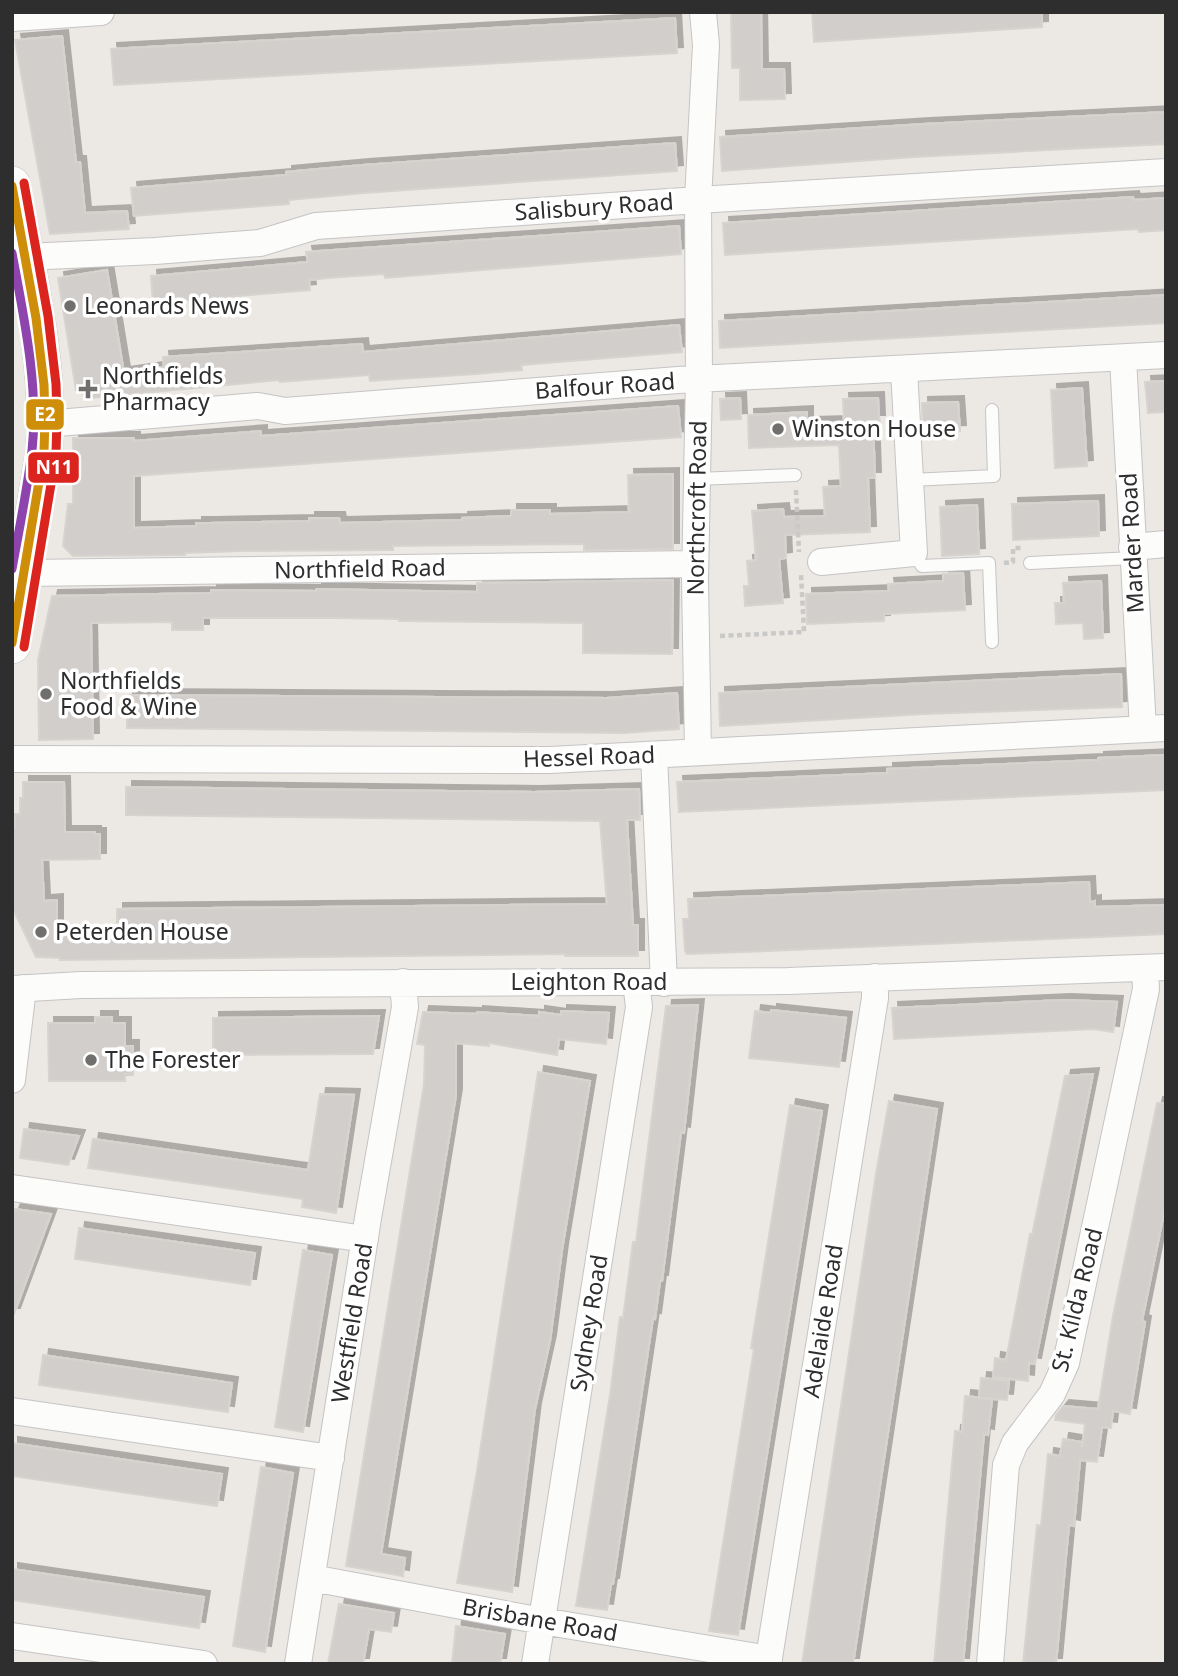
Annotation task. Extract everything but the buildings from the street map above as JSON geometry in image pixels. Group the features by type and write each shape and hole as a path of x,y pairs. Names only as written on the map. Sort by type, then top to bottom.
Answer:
{"main road":[{"path":"12,186 20,250 43,364 46,424 26,573 12,645"}],"street":[{"path":"12,18 101,12"},
{"name":"Northcroft Road","path":"698,752 695,564 699,379 698,200 706,45 703,12"},
{"name":"Salisbury Road","path":"20,250 155,251 260,243 316,226 1166,172"},
{"name":"Balfour Road","path":"46,424 258,406 285,411 699,379 1166,355"},
{"name":"Marder Road","path":"1123,358 1132,552 1154,729"},
{"path":"821,562 914,553 904,369"},
{"path":"1132,552 1166,544"},
{"name":"Northfield Road","path":"26,573 695,564"},
{"name":"Hessel Road","path":"12,759 550,760 1154,729"},
{"path":"654,755 664,983"},
{"name":"Leighton Road","path":"18,988 403,982 664,983 1156,968"},
{"name":"St. Kilda Road","path":"990,1664 1006,1465 1015,1443 1052,1394 1066,1363 1146,989 1156,968"},
{"name":"Adelaide Road","path":"768,1662 875,998 876,977"},
{"name":"Westfield Road","path":"298,1664 365,1239 405,1007 403,982"},
{"name":"Sydney Road","path":"535,1664 639,1007 636,982"},
{"path":"12,1080 19,1038 18,988"},
{"path":"12,1188 365,1239"},
{"path":"12,1411 331,1458"},
{"name":"Brisbane Road","path":"312,1578 768,1662"},
{"path":"12,1636 204,1664"}],"lane":[{"path":"911,480 993,475 992,410"},
{"path":"697,479 795,475"},
{"path":"1030,563 1132,552"},
{"path":"914,553 922,566 989,563 992,642"}],"path":[{"path":"695,637 804,632 795,475"}],"transit line":[{"name":"N11","path":"24,183 48,316 57,418 56,454 24,647"},
{"name":"E2","path":"12,186 36,318 45,418 44,452 12,643"},
{"path":"12,253 29,352 34,402 32,451 12,569"}],"place":[{"name":"Leonards News","path":"70,306"},
{"name":"Northfields Pharmacy","path":"88,389"},
{"name":"Winston House","path":"778,429"},
{"name":"Northfields Food & Wine","path":"46,694"},
{"name":"Peterden House","path":"41,932"},
{"name":"The Forester","path":"91,1060"}]}
